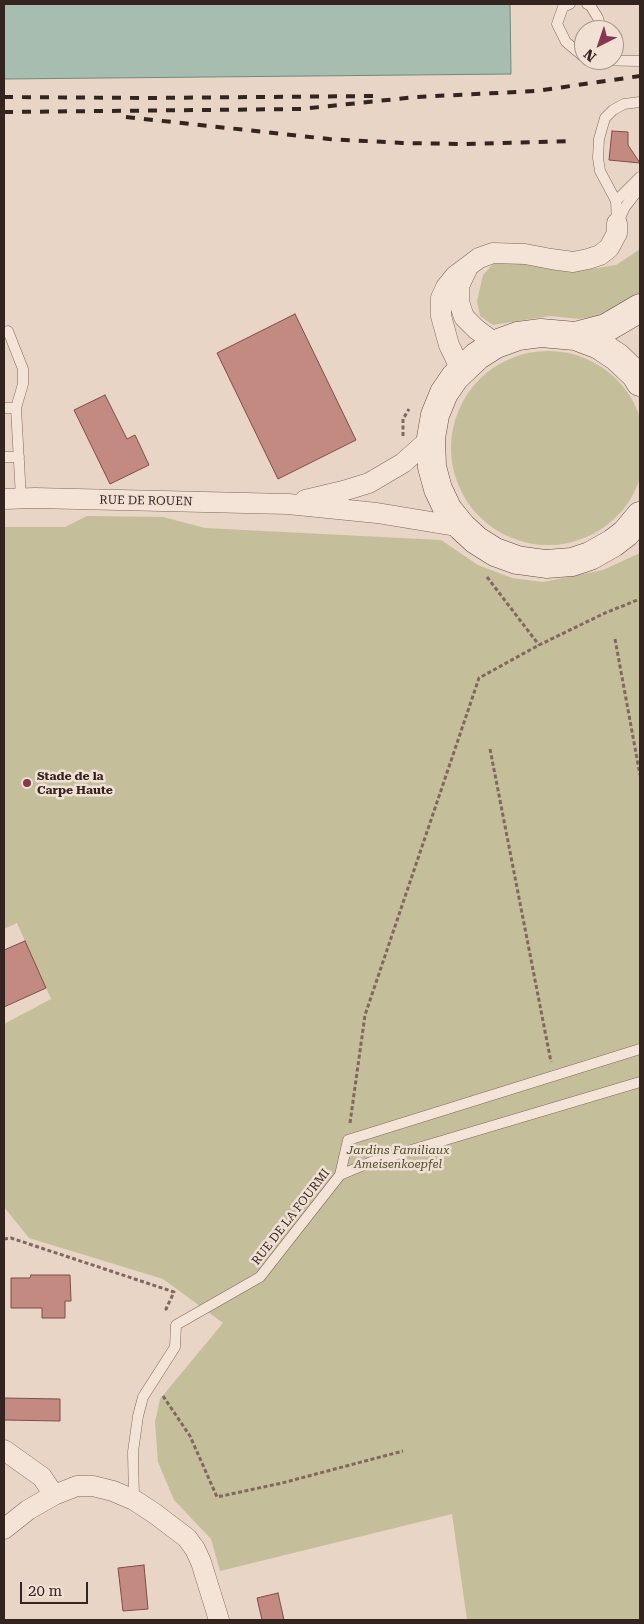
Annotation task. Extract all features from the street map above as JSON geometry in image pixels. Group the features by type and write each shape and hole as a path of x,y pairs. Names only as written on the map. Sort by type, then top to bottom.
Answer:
{"main road":[{"path":"575,336 606,328 640,308"},
{"path":"636,528 613,544 590,556 572,562 546,564 517,560 495,552 476,540 448,510 438,489 432,467 431,438 435,415 444,394 455,377 477,356 496,344 518,336 541,333 575,336 599,346 617,357 636,375 640,382"}],"street":[{"path":"461,370 444,332 441,316 442,298 446,287 455,276 479,258 493,253 524,254 551,260 573,262 600,256 609,248 617,233 618,223"},
{"path":"469,266 459,286 459,302 464,317 496,344"},
{"name":"RUE DE ROUEN","path":"288,504 369,483 403,463 431,438"},
{"name":"RUE DE ROUEN","path":"12,499 288,504 377,513 462,527"},
{"path":"4,1450 42,1477 54,1495"},
{"path":"4,1529 28,1510 54,1495 77,1486 93,1486 113,1491 134,1500 173,1526 187,1538 201,1562 219,1620"}],"lane":[{"path":"570,4 563,7 557,24 566,42 574,49"},
{"path":"587,4 590,5 598,20"},
{"path":"624,61 640,61"},
{"path":"618,223 616,201 600,171 598,158 599,139 605,118 613,110 624,104 640,102"},
{"path":"616,201 640,177"},
{"path":"618,223 625,206 640,188"},
{"path":"8,331 23,369 23,384 16,408 19,457 12,499"},
{"path":"4,408 16,408"},
{"path":"4,457 19,457"},
{"path":"340,1174 348,1140 640,1049"},
{"name":"RUE DE LA FOURMI","path":"176,1325 260,1277 340,1174 371,1162 640,1082"},
{"path":"134,1500 133,1452 138,1416 143,1396 175,1347 176,1325"}],"path":[{"path":"495,552 487,577 539,645"},
{"path":"348,1140 365,1015 479,678 539,645 605,613 640,599"},
{"path":"614,639 640,775"},
{"path":"490,749 554,1076"},
{"path":"4,1239 11,1238 174,1292 166,1309 176,1325"},
{"path":"153,1381 190,1436 216,1497 282,1483 403,1451"}],"green space":[{"path":"640,249 640,295 613,314 579,319 550,316 493,325 480,316 477,301 483,275 495,262 542,262 585,270 616,265"},
{"path":"558,351 567,352 594,362 617,379 629,394 638,411 644,429 644,467 638,485 629,502 617,517 602,529 585,538 567,544 538,545 529,544 502,534 486,523 473,510 462,494 452,467 451,438 452,429 462,402 473,386 486,373 502,362 529,352"},
{"name":"Jardins Familiaux Ameisenkoepfel","path":"87,516 163,517 205,528 441,540 478,565 512,578 543,582 603,570 640,553 640,1620 467,1620 452,1514 220,1571 211,1539 174,1500 158,1462 155,1422 160,1399 223,1323 163,1279 29,1238 4,1207 4,1024 51,999 17,923 4,929 4,527 65,527"}],"shaded area":[{"path":"4,4 510,4 511,74 4,79"}],"building":[{"path":"612,131 628,132 628,145 640,163 609,160"},
{"path":"295,314 356,440 278,479 217,353"},
{"path":"105,395 127,439 135,435 149,465 110,484 74,410"},
{"path":"25,941 46,988 4,1007 4,950"},
{"path":"31,1275 70,1275 71,1301 65,1301 65,1318 42,1318 42,1308 11,1308 11,1278 30,1278"},
{"path":"4,1398 60,1399 60,1421 4,1420"},
{"path":"144,1565 148,1609 123,1611 118,1568"},
{"path":"278,1593 284,1620 262,1620 257,1598"}],"railway":[{"path":"4,112 301,109 416,97 536,91 640,76"},
{"path":"4,97 374,96"},
{"path":"126,117 329,139 402,143 463,144 573,141"}],"place":[{"name":"Stade de la Carpe Haute","path":"27,783"}]}
